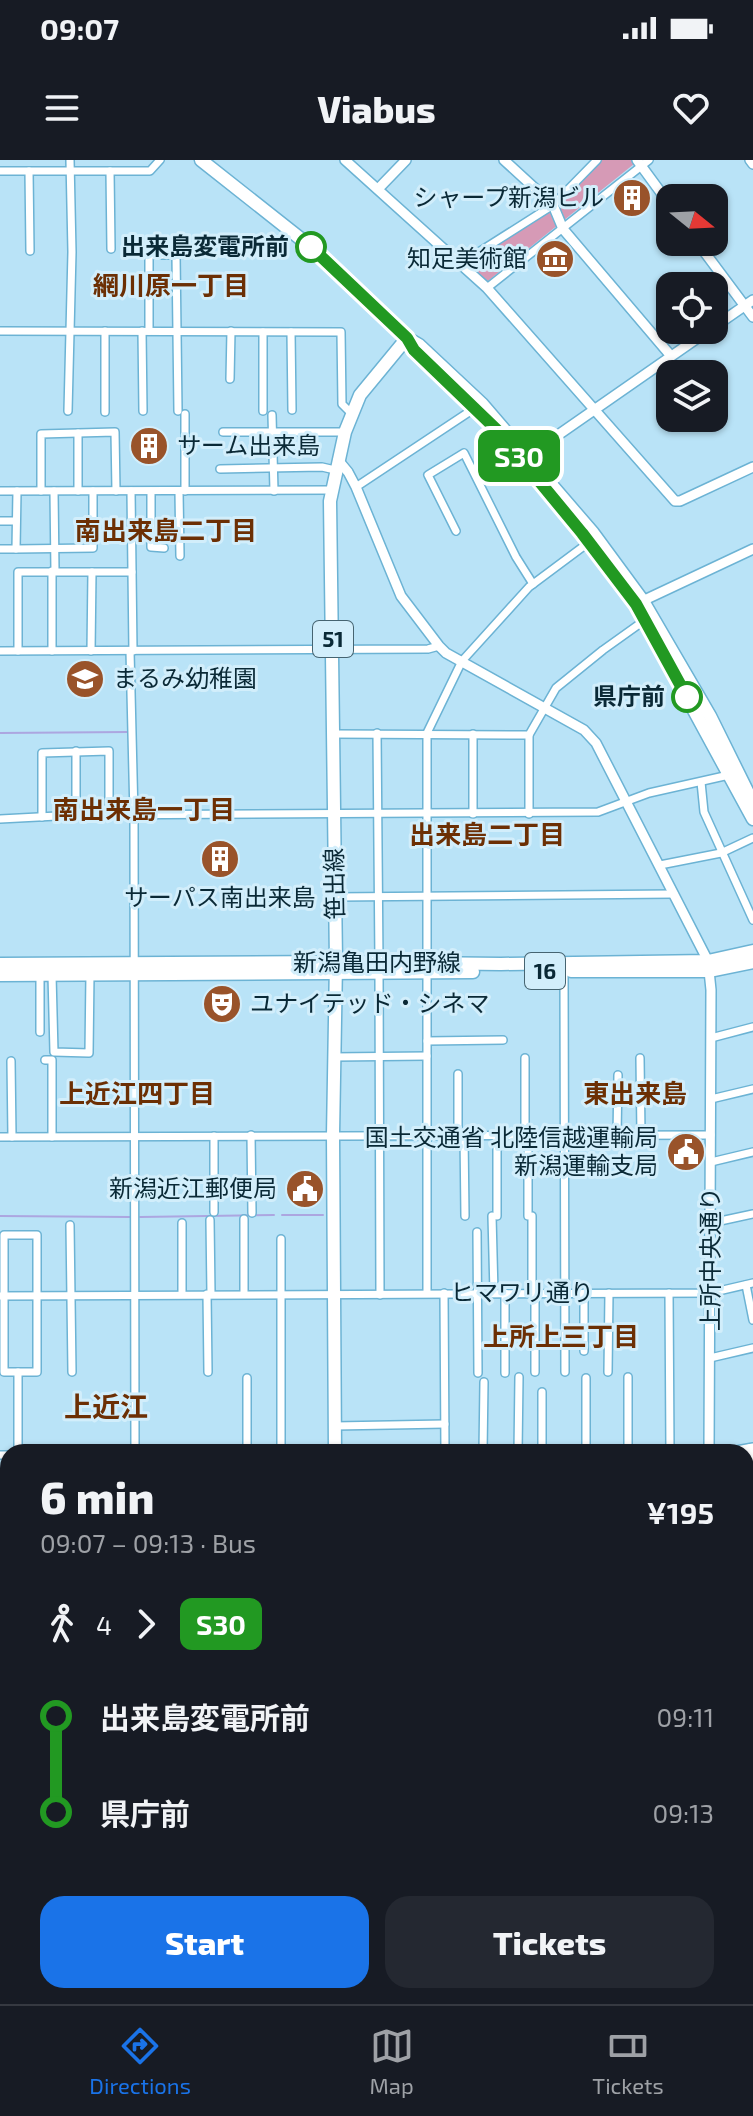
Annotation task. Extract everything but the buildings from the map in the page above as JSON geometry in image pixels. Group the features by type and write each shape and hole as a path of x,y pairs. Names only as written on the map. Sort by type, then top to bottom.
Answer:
{"main road":[{"path":"201,160 311,247 482,404 593,533 710,716 753,803"},
{"path":"407,338 414,350 526,458 588,543 640,603 645,620 753,819"},
{"name":"笹出線","path":"335,1444 333,1135 336,897 331,490 345,432 360,395 407,338"},
{"name":"新潟亀田内野線","path":"0,964 133,969 501,964 709,966 753,951"},
{"name":"新潟亀田内野線","path":"427,967 564,971 753,962"},
{"name":"新潟亀田内野線","path":"0,975 90,974 133,969"}],"street":[{"path":"30,251 33,160"},
{"path":"68,411 70,160"},
{"path":"0,171 150,171 160,160"},
{"path":"345,160 487,288 675,501 753,467"},
{"path":"378,189 406,160"},
{"path":"504,160 553,205 563,229 671,356"},
{"path":"460,264 553,205 597,160"},
{"path":"487,288 642,162 656,184"},
{"path":"110,171 111,249"},
{"path":"143,411 149,255 176,255 182,413 180,556"},
{"path":"709,256 749,303 753,317"},
{"path":"728,317 749,303"},
{"path":"0,331 341,332 342,404 351,413"},
{"path":"105,331 105,412"},
{"path":"230,379 231,331"},
{"path":"263,332 263,411"},
{"path":"291,332 292,410"},
{"path":"526,458 689,344"},
{"path":"356,487 475,408"},
{"path":"272,415 274,491"},
{"path":"41,491 41,434 115,432 116,491"},
{"path":"223,432 345,432"},
{"path":"78,433 78,491"},
{"path":"456,531 428,475 464,453 516,557 533,584"},
{"path":"220,469 336,465 348,472 401,596 439,646 584,730 596,743 709,966"},
{"path":"0,491 331,490"},
{"path":"16,549 17,491"},
{"path":"52,651 54,491"},
{"path":"0,549 93,548 93,491"},
{"path":"131,491 135,1444"},
{"path":"151,491 151,547 164,548"},
{"path":"0,521 16,521"},
{"path":"427,1293 427,733 462,661 533,584 588,543"},
{"path":"640,603 753,549"},
{"path":"18,651 18,572 132,572"},
{"path":"91,651 92,572"},
{"path":"529,814 529,735 556,688 645,620"},
{"path":"0,651 334,651 428,649 439,646"},
{"path":"377,733 380,1295"},
{"path":"334,734 529,735"},
{"path":"473,734 473,814"},
{"path":"42,817 42,753 76,751 109,751 109,816"},
{"path":"76,751 76,815"},
{"path":"0,819 76,815 598,812 649,793 729,775"},
{"path":"701,782 704,812 753,920"},
{"path":"660,865 721,853 753,838"},
{"path":"336,897 674,894"},
{"name":"上所中央通り","path":"709,966 709,1444"},
{"path":"564,971 565,1372"},
{"path":"46,975 54,1052 89,1053 90,974"},
{"path":"40,1032 46,975"},
{"path":"711,1038 753,1027"},
{"path":"427,1041 503,1040"},
{"path":"334,1057 427,1056"},
{"path":"525,1058 535,1372"},
{"path":"640,1058 641,1135"},
{"path":"45,1060 52,1060 52,1137"},
{"path":"11,1061 12,1137"},
{"path":"458,1074 465,1216"},
{"path":"617,1136 618,1075"},
{"path":"711,1099 753,1089"},
{"path":"251,1135 252,1213"},
{"path":"0,1137 711,1135"},
{"path":"208,1372 214,1136"},
{"path":"494,1293 497,1136"},
{"path":"711,1162 753,1152"},
{"path":"711,1223 753,1214"},
{"path":"244,1219 244,1294"},
{"path":"182,1223 182,1294"},
{"path":"70,1225 72,1372"},
{"path":"477,1232 478,1373"},
{"path":"4,1235 37,1235 37,1372 4,1372 1,1296 4,1235"},
{"path":"281,1239 281,1444"},
{"path":"749,1284 753,1320"},
{"name":"ヒマワリ通り","path":"1,1296 710,1293 749,1284"},
{"path":"444,1293 445,1444"},
{"path":"505,1293 505,1373"},
{"path":"584,1293 584,1351"},
{"path":"608,1372 609,1293"},
{"path":"669,1293 670,1444"},
{"path":"710,1358 753,1348"},
{"path":"18,1372 18,1444"},
{"path":"518,1444 519,1377"},
{"path":"628,1377 628,1444"},
{"path":"247,1378 247,1444"},
{"path":"586,1378 586,1444"},
{"path":"483,1444 484,1382"},
{"path":"542,1392 542,1444"},
{"path":"335,1426 445,1424"}],"shaded area":[{"path":"599,160 639,160 488,281 471,268 470,263"}],"waterway":[{"path":"0,733 128,732"},
{"path":"140,1217 274,1215"},
{"path":"282,1215 323,1215"},
{"path":"0,1216 130,1217"},
{"path":"138,1436 139,1444"}],"bus line":[{"name":"S30","path":"311,247 407,338 414,350 463,395 523,460 636,604 687,697"}],"place":[{"name":"シャープ新潟ビル","path":"632,198"},
{"name":"出来島変電所前","path":"311,247"},
{"name":"知足美術館","path":"555,259"},
{"name":"サーム出来島","path":"149,446"},
{"name":"まるみ幼稚園","path":"85,679"},
{"name":"県庁前","path":"687,697"},
{"name":"サーパス南出来島","path":"220,859"},
{"name":"ユナイテッド・シネマ","path":"222,1004"},
{"name":"国土交通省 北陸信越運輸局 新潟運輸支局","path":"686,1152"},
{"name":"新潟近江郵便局","path":"305,1189"}],"district":[{"name":"網川原一丁目","path":"171,286"},
{"name":"南出来島二丁目","path":"166,531"},
{"name":"南出来島一丁目","path":"144,810"},
{"name":"出来島二丁目","path":"487,835"},
{"name":"上近江四丁目","path":"137,1094"},
{"name":"東出来島","path":"635,1094"},
{"name":"上所上三丁目","path":"561,1337"},
{"name":"上近江","path":"106,1407"}]}
